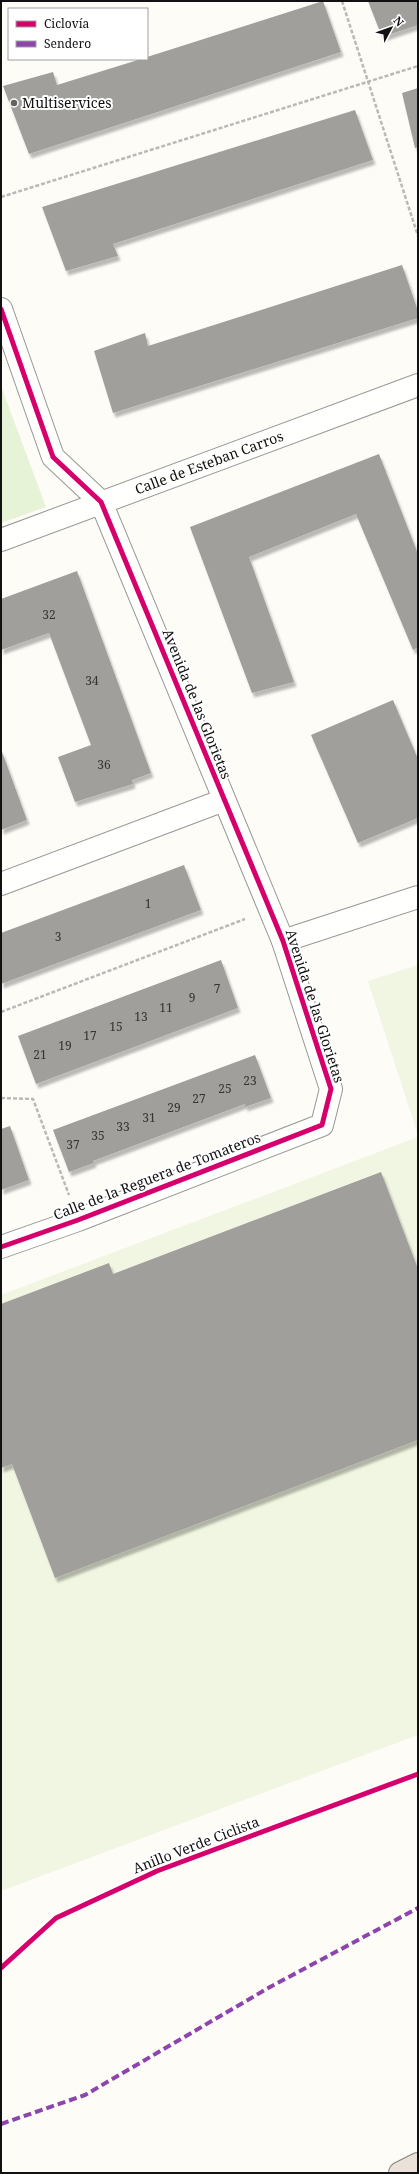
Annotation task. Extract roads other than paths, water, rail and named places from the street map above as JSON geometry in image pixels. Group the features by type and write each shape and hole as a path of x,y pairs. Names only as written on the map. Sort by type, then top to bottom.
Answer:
{"highway":[{"path":"400,2173 418,2164"}],"street":[{"name":"Avenida de las Glorietas","path":"1,310 53,457 101,502 283,941 331,1088 322,1125"},
{"name":"Calle de Esteban Carros","path":"1,540 418,385"},
{"path":"1,884 224,800"},
{"path":"283,941 418,897"},
{"name":"Calle de la Reguera de Tomateros","path":"1,1247 78,1220 322,1125"}],"place":[{"name":"Multiservices","path":"14,103"}]}
